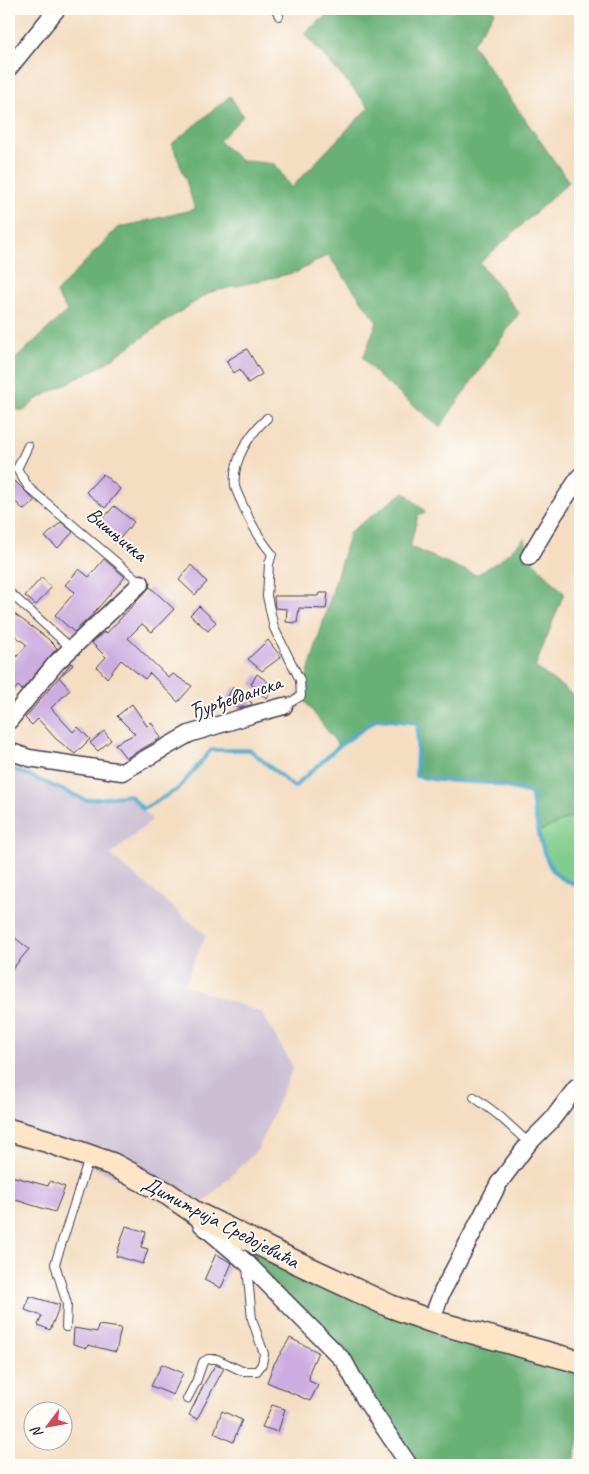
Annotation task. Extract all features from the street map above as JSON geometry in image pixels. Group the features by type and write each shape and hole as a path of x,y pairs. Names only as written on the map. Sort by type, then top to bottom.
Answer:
{"street":[{"path":"9,68 57,9"},
{"path":"528,557 580,476"},
{"name":"Вишњичка","path":"9,722 56,662 141,582"},
{"name":"Ђурђевданска","path":"9,751 29,758 122,772 189,734 284,706"},
{"path":"431,1321 442,1292 499,1184 529,1143 550,1122 576,1088"},
{"name":"Димитрија Средојевића","path":"9,1130 112,1164 168,1194 194,1212 390,1306 431,1321 580,1362"},
{"path":"194,1212 202,1225 247,1263 344,1362 364,1398 409,1465"}],"lane":[{"name":"Ђурђевданска","path":"267,418 246,442 237,461 235,486 246,516 272,554 269,564 267,596 274,628 300,680 300,696 284,706"},
{"name":"Вишњичка","path":"28,446 17,469 29,488 141,582"},
{"path":"9,592 72,648"},
{"path":"474,1097 497,1114 529,1143"},
{"path":"66,1327 67,1304 55,1264 90,1156"},
{"path":"187,1399 196,1382 203,1362 208,1359 217,1359 242,1371 257,1371 262,1364 264,1354 252,1319 247,1263"}],"shaded area":[{"path":"9,769 16,770 86,800 130,795 152,820 110,855 206,935 184,985 262,1013 293,1067 258,1149 194,1212 9,1130"}],"green space":[{"path":"335,9 492,9 495,12 472,44 569,182 480,263 519,313 440,427 378,376 363,358 377,322 328,255 297,272 211,292 103,365 37,399 24,411 9,408 9,365 67,311 56,293 117,228 195,209 172,144 230,96 243,116 219,141 240,160 275,164 291,188 369,107 304,33"},
{"path":"404,492 426,512 418,515 410,547 476,575 499,561 525,538 529,557 564,593 535,667 580,700 580,813 538,832 531,793 491,783 437,780 416,776 417,723 377,719 339,746 301,696 350,532"},
{"path":"580,813 580,887 556,874 546,856 538,832"},
{"path":"202,1225 283,1256 580,1362 580,1436 573,1465 409,1465 344,1361"}],"building":[{"path":"247,349 262,374 248,383 240,369 234,373 226,361"},
{"path":"103,474 120,489 105,508 86,492"},
{"path":"15,481 35,501 24,510 9,496 9,486"},
{"path":"114,506 134,522 116,543 97,526"},
{"path":"61,522 73,532 58,548 45,537"},
{"path":"104,559 125,577 90,617 74,632 55,615 75,592 65,585 79,569 89,577"},
{"path":"191,565 207,582 195,595 179,580"},
{"path":"42,577 51,588 36,605 25,596"},
{"path":"150,587 174,609 152,632 142,624 128,638 169,678 173,674 192,686 178,702 150,673 145,679 121,660 107,678 97,667 106,657 92,643 104,632 106,634"},
{"path":"319,593 328,593 326,609 299,608 297,623 286,622 287,609 275,608 274,596 318,596"},
{"path":"199,606 216,622 208,631 190,615"},
{"path":"9,610 47,638 57,648 22,690 18,686 9,696 9,665 27,645 9,631"},
{"path":"268,640 281,657 262,671 248,659"},
{"path":"71,663 73,665 60,676"},
{"path":"257,674 273,686 267,699 251,684"},
{"path":"59,677 70,690 51,708 73,732 78,727 90,739 75,754 56,739 38,719 32,725 25,718"},
{"path":"233,687 252,703 251,705 238,708 226,700"},
{"path":"132,704 147,726 151,722 161,738 126,758 115,744 135,734 117,716"},
{"path":"104,731 111,740 98,751 90,743"},
{"path":"9,933 29,949 9,973"},
{"path":"11,1176 48,1186 50,1181 65,1187 55,1212 9,1198"},
{"path":"126,1226 146,1232 141,1247 148,1249 143,1264 116,1256"},
{"path":"216,1254 232,1263 221,1288 204,1280"},
{"path":"29,1296 60,1305 50,1330 38,1325 42,1316 25,1310"},
{"path":"98,1325 121,1328 116,1352 88,1345 87,1348 73,1344 74,1328 97,1332"},
{"path":"290,1338 318,1352 310,1370 309,1381 318,1385 310,1401 267,1382 274,1364"},
{"path":"162,1364 183,1373 173,1395 151,1386"},
{"path":"215,1365 224,1368 197,1419 189,1415"},
{"path":"272,1405 285,1409 278,1432 262,1427"},
{"path":"222,1411 242,1420 233,1442 214,1433"}],"waterway":[{"path":"9,769 16,770 86,800 130,795 143,809 178,789 211,750 250,750 294,787 339,746 377,719 418,723 416,776 437,780 491,783 531,793 539,836 546,858 558,876 580,887"}]}
